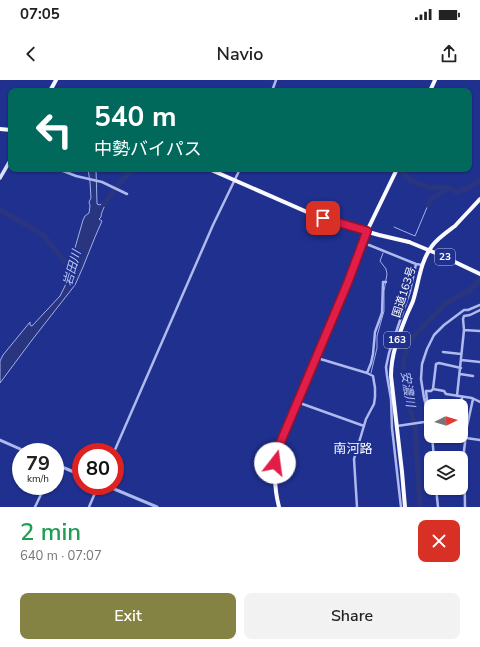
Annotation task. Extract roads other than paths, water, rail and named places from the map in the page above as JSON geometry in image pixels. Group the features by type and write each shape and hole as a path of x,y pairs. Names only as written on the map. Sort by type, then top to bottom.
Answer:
{"highway":[{"name":"23","path":"216,172 323,218 408,242 438,254 480,274"},
{"path":"279,507 275,483 276,459 281,441 348,282 367,231 395,172"},
{"name":"国道163号","path":"405,507 399,426 391,376 392,359 414,299 418,277 427,254 432,246 480,199"}],"main road":[{"path":"0,178 8,164"}],"street":[{"path":"66,172 76,176 100,181 127,194"},
{"path":"118,443 238,172"},
{"path":"369,245 422,265"},
{"path":"400,507 392,428 391,399 386,367 389,353 410,291 416,264"},
{"path":"366,373 370,367 374,350 375,332 382,313 385,282"},
{"path":"424,399 421,378 422,364 429,343 437,331 464,310 480,305"},
{"path":"457,396 464,330 462,319 480,310"},
{"path":"464,330 480,332"},
{"path":"443,352 461,354"},
{"path":"316,358 372,376 376,394 374,404 366,420 354,459 357,507"},
{"path":"461,360 480,362"},
{"path":"433,389 436,364 439,363 461,368"},
{"path":"460,374 473,376"},
{"path":"427,399 426,391 431,391 433,389 444,391 446,394 472,398 480,402"},
{"path":"468,422 473,399"},
{"path":"297,402 364,426"},
{"path":"399,426 424,422"},
{"path":"468,438 480,440"},
{"path":"0,440 12,445"},
{"path":"465,443 464,451 465,507"},
{"path":"124,493 157,507"},
{"path":"35,507 41,495"},
{"path":"89,507 94,495"},
{"path":"437,495 438,507"}],"water":[{"name":"岩田川","path":"88,172 96,172 97,204 100,205 110,197 99,219 102,221 75,285 0,383 0,361 3,355 30,322 30,325 32,326 60,296 65,286 83,220 89,213 89,202 91,198"}],"waterway":[{"path":"104,204 130,172"},
{"path":"403,172 411,181 431,188 448,188"},
{"path":"428,205 431,199 448,188 457,192 466,189 480,180"},
{"path":"394,227 415,236 428,205"},
{"name":"岩田川","path":"0,210 44,236 71,269"},
{"path":"371,373 377,348 377,336 384,311 384,291 387,274 386,269 380,261 383,253"},
{"name":"安濃川","path":"420,507 415,427 406,394 403,376 404,358 410,340 445,304 470,290 480,279"}],"district":[{"name":"南河路","path":"353,449"}]}
